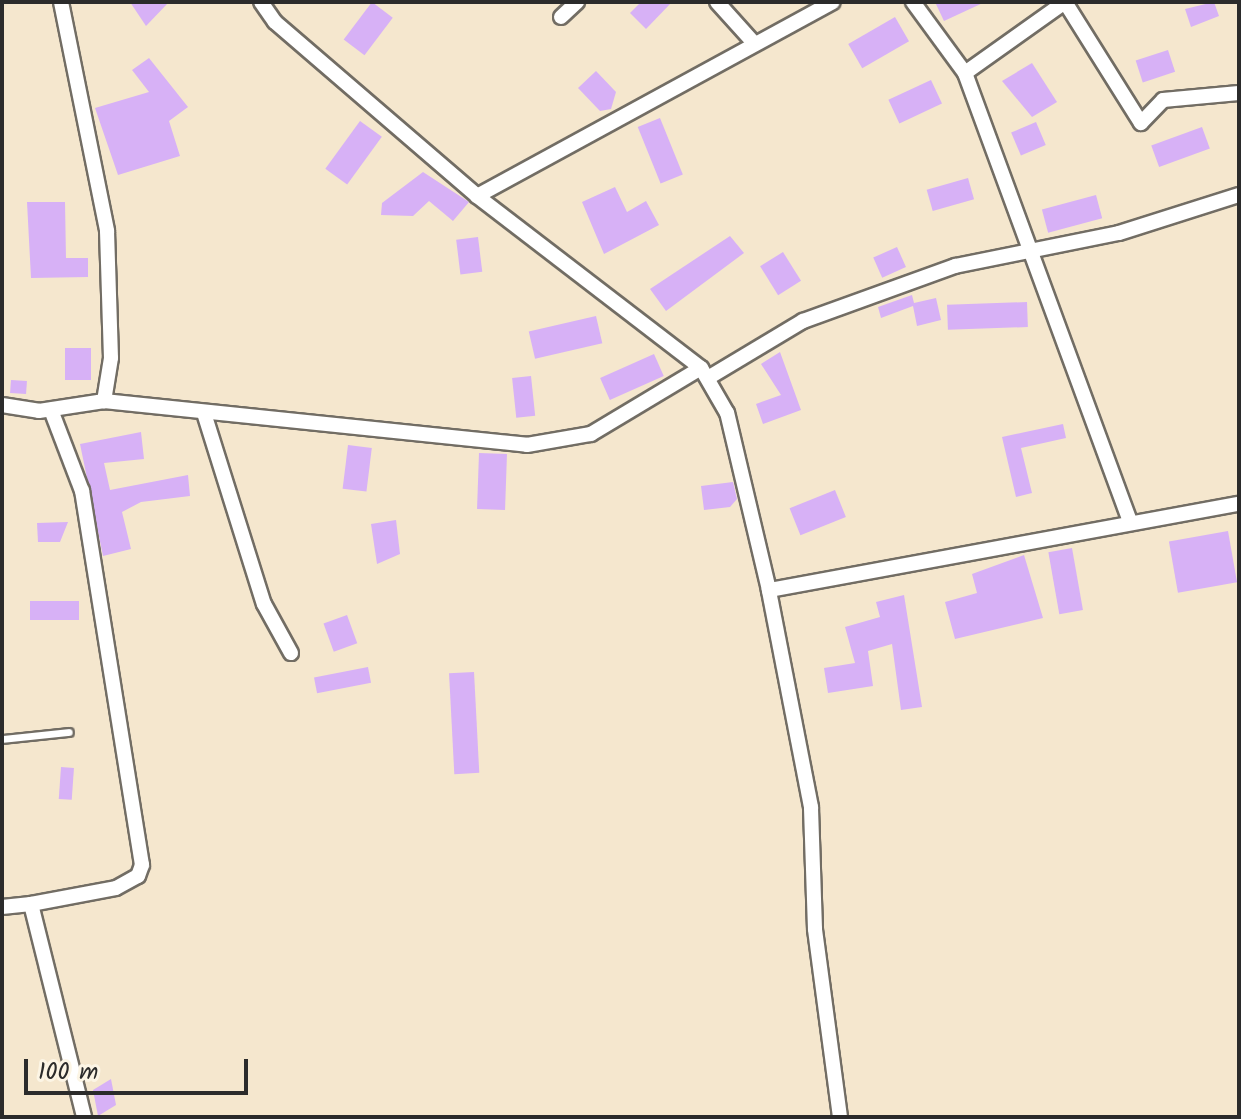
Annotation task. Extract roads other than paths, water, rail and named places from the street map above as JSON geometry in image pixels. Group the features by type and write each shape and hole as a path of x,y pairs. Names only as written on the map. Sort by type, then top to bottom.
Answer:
{"street":[{"path":"61,2 107,231 112,318 104,401"},
{"path":"261,2 275,22 477,196 704,373 739,455 811,807 815,929 840,1117"},
{"path":"561,17 577,2"},
{"path":"717,2 753,42"},
{"path":"477,196 753,42 833,2"},
{"path":"913,2 965,73 1036,250 1129,519"},
{"path":"965,73 1065,2 1141,123 1163,100 1239,93"},
{"path":"2,405 51,410 104,401 204,413 559,443 602,428 803,321 955,266 1036,250 1239,195"},
{"path":"2,907 116,888 138,876 142,865 82,491 51,410"},
{"path":"204,413 264,604 291,653"},
{"path":"769,590 1129,519 1239,504"},
{"path":"31,904 84,1117"}],"lane":[{"path":"2,739 69,732"}]}
